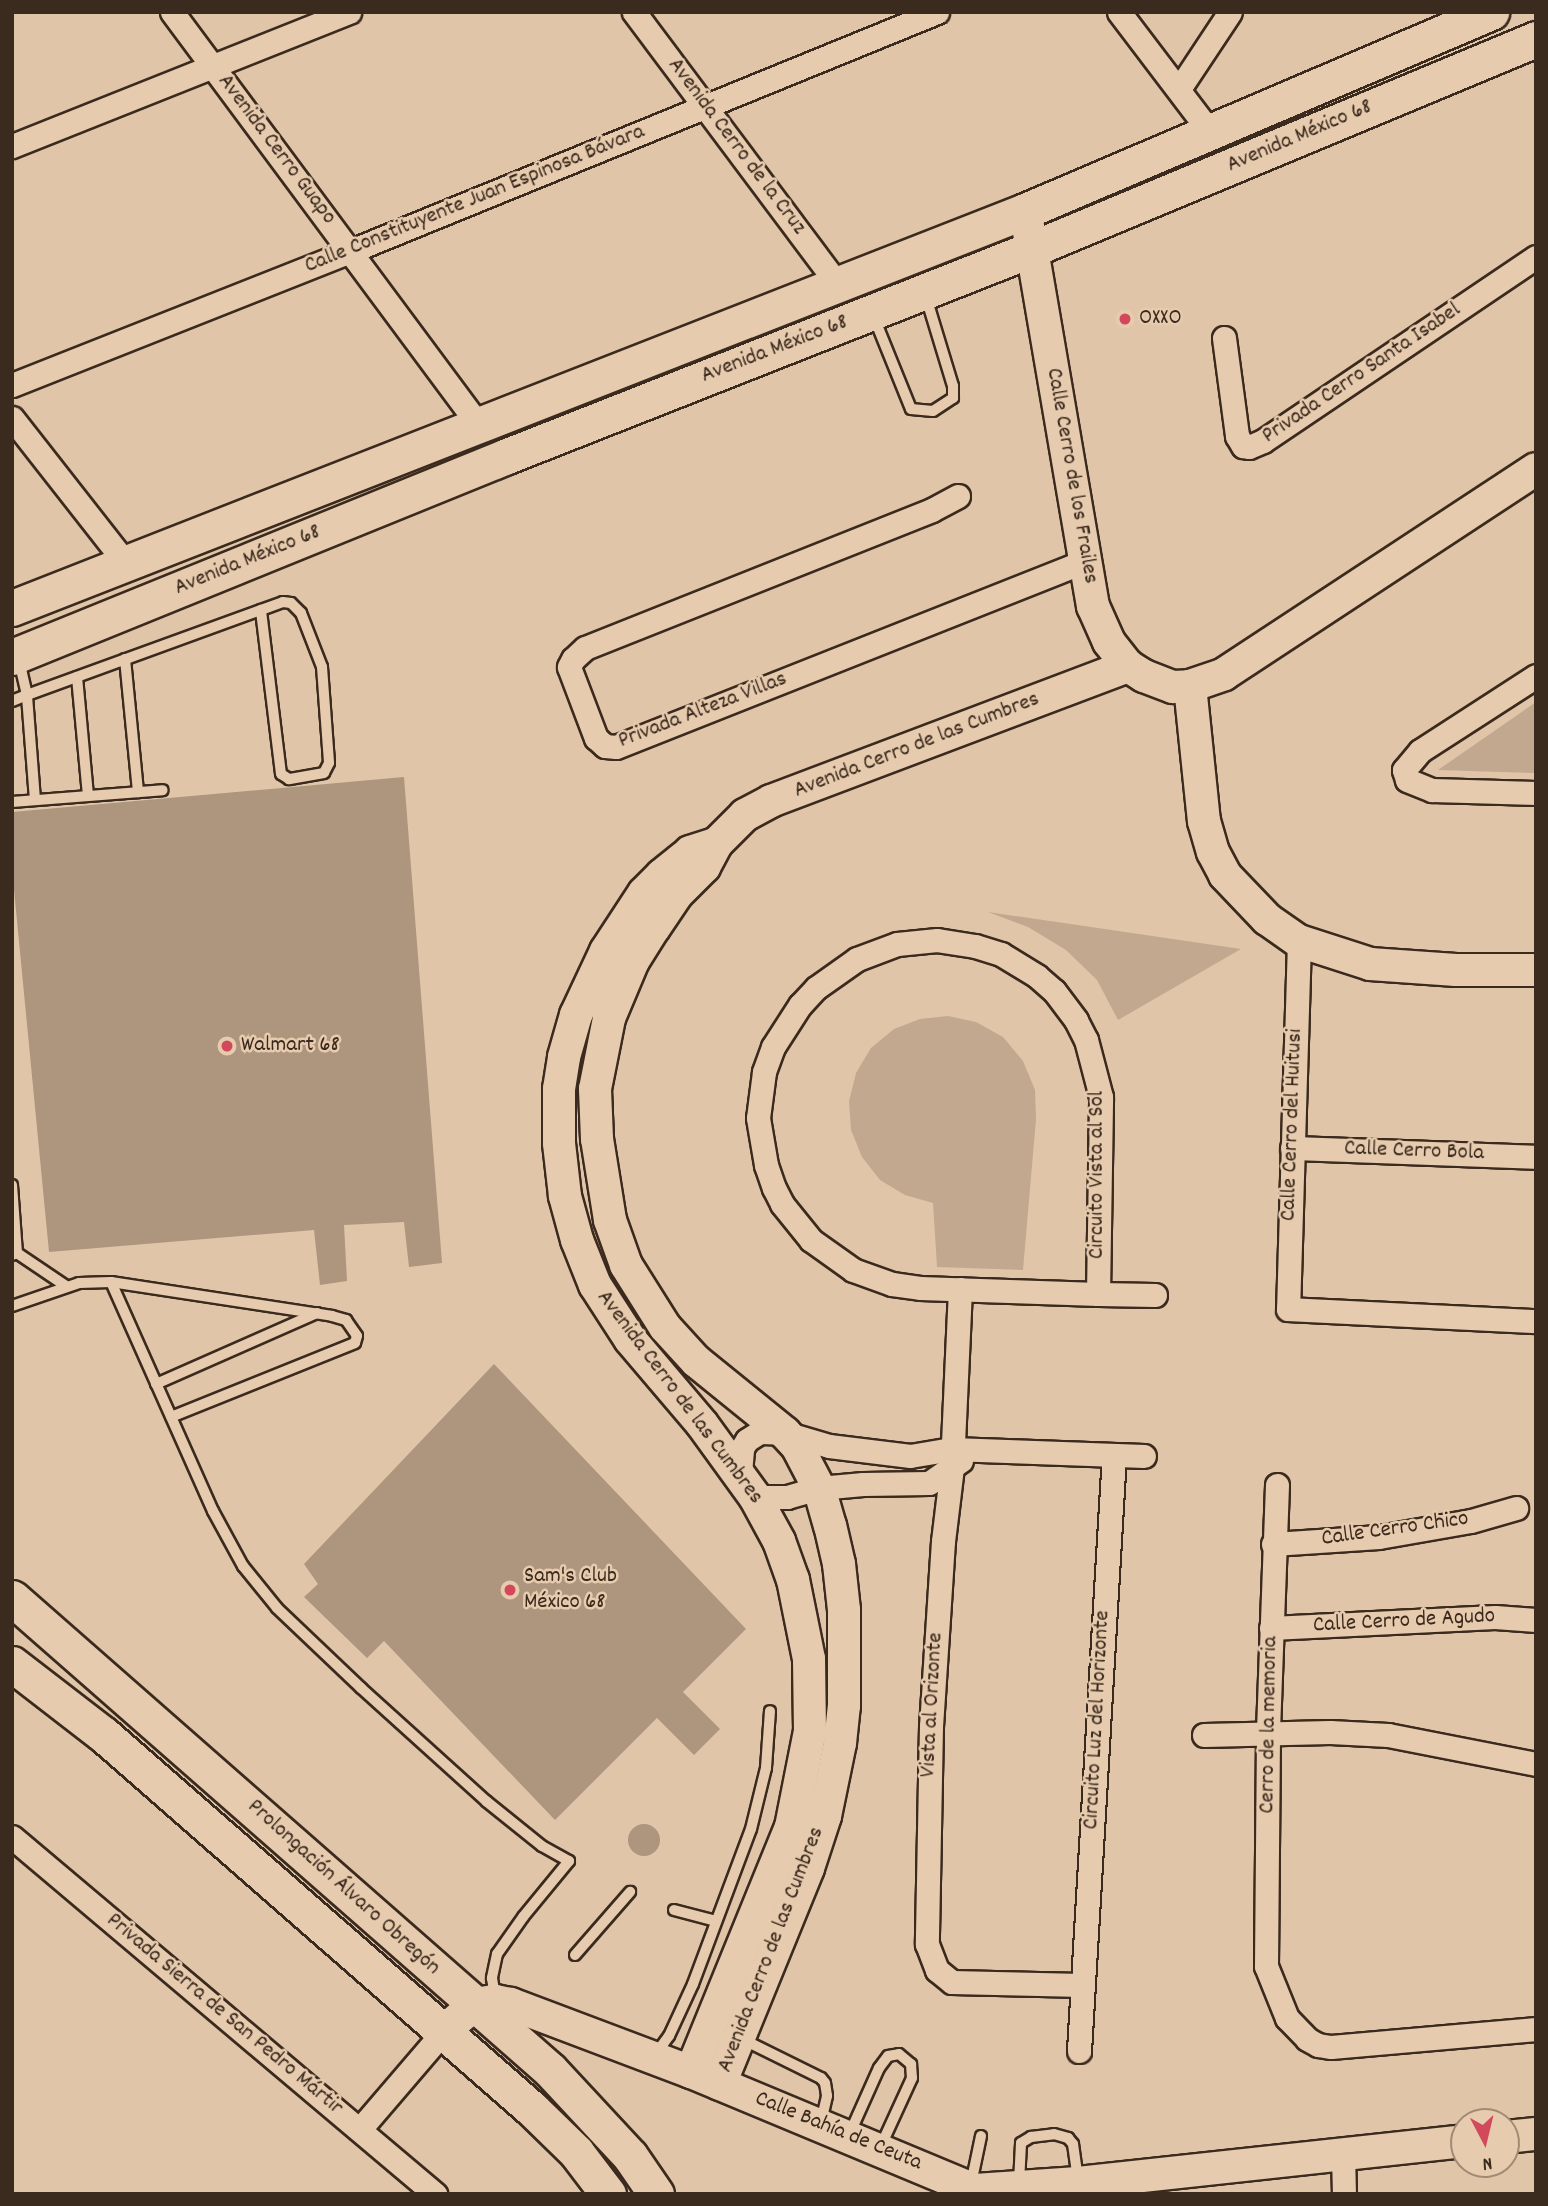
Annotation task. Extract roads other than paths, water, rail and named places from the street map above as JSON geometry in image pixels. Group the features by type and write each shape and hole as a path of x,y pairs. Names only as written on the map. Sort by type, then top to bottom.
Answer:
{"main road":[{"name":"Avenida México 68","path":"12,608 1025,211 1491,12"},
{"name":"Avenida México 68","path":"14,650 1032,249 1536,39"},
{"name":"Prolongación Álvaro Obregón","path":"16,1607 485,2002 597,2117 630,2156 656,2194"},
{"name":"Prolongación Álvaro Obregón","path":"12,1664 104,1735 443,2032 576,2152 608,2194"}],"street":[{"name":"Avenida Cerro Guapo","path":"172,12 478,424"},
{"path":"12,146 212,64 349,12"},
{"name":"Avenida Cerro de la Cruz","path":"634,12 837,283"},
{"name":"Calle Constituyente Juan Espinosa Bávara","path":"12,385 351,251 937,12"},
{"path":"1119,12 1210,132"},
{"path":"1180,89 1230,12"},
{"name":"Calle Cerro de los Frailes","path":"1025,211 1093,606 1109,642 1128,666 1144,676 1173,687 1190,686"},
{"name":"Privada Cerro Santa Isabel","path":"1224,338 1237,436 1243,446 1249,447 1536,257"},
{"path":"12,418 125,562"},
{"path":"1536,469 1224,674 1190,686 1203,821 1213,852 1225,875 1267,919 1299,941 1370,964 1456,970 1536,970"},
{"name":"Privada Alteza Villas","path":"958,496 932,510 585,648 569,667 596,738 605,746 616,747 1085,561"},
{"name":"Avenida Cerro de las Cumbres","path":"720,2084 818,1839 840,1743 846,1673 844,1610 839,1564 819,1488 809,1467 785,1433 717,1379 665,1326 640,1291 626,1265 610,1220 602,1178 595,1089 609,1018 633,961 676,895 704,867 717,843 745,815 771,801 1128,666"},
{"path":"1536,676 1420,751 1404,770 1407,780 1432,790 1536,793"},
{"name":"Avenida Cerro de las Cumbres","path":"691,2071 791,1828 810,1731 811,1684 803,1618 779,1541 748,1485 630,1339 595,1285 568,1207 559,1143 559,1089 564,1057 588,984 644,893 690,852 717,843"},
{"name":"Circuito Vista al Sol","path":"913,941 955,942 1002,954 1037,976 1065,1004 1076,1020 1094,1062 1101,1097 1098,1294 920,1288 881,1281 853,1270 831,1257 811,1240 782,1204 766,1165 758,1118 764,1072 773,1047 800,1005 835,973 857,959 913,941"},
{"name":"Calle Cerro del Huitusi","path":"1299,941 1288,1309 1536,1321"},
{"name":"Calle Cerro Bola","path":"1292,1148 1536,1157"},
{"name":"Vista al Orizonte","path":"960,1289 952,1458 943,1541 931,1726 927,1944 937,1970 952,1982 1082,1985"},
{"path":"1098,1294 1155,1295"},
{"path":"952,1458 929,1483 819,1488 787,1497 748,1485 742,1448 747,1440 760,1432 785,1433 830,1446 910,1456 952,1458 979,1450 1144,1456"},
{"name":"Circuito Luz del Horizonte","path":"1079,2051 1114,1455"},
{"name":"Cerro de la memoria","path":"1277,1485 1268,1735 1266,1966 1287,2018 1307,2039 1318,2045 1536,2029"},
{"name":"Calle Cerro Chico","path":"1273,1544 1379,1537 1471,1521 1516,1508"},
{"name":"Calle Cerro de Agudo","path":"1271,1628 1495,1617 1536,1620"},
{"path":"1204,1735 1331,1732 1388,1735 1536,1764"},
{"name":"Privada Sierra de San Pedro Mártir","path":"12,1837 435,2194"},
{"path":"360,2129 443,2032 485,2002"},
{"name":"Calle Bahía de Ceuta","path":"485,2002 536,2011 880,2148 974,2190 1078,2183 1450,2143"},
{"path":"1343,2154 1343,2194"}],"lane":[{"path":"872,312 911,409 926,412 942,407 953,398 953,386 924,292"},
{"path":"12,701 261,610 283,603 297,606 321,667 329,763 328,769 319,776 289,779 281,774 261,610"},
{"path":"14,650 27,695 35,800"},
{"path":"125,660 138,792"},
{"path":"77,677 88,795"},
{"path":"12,803 163,790"},
{"path":"12,1185 15,1254 66,1286"},
{"path":"12,1307 66,1286 92,1281 110,1282 317,1313 346,1321 357,1336 355,1343 171,1418"},
{"path":"110,1282 171,1418 243,1566 277,1608 486,1801 542,1846 569,1861 497,1954 485,2002"},
{"path":"156,1384 317,1313"},
{"path":"653,2057 669,2036 681,2011 751,1829 761,1793 770,1711"},
{"path":"575,1955 630,1892"},
{"path":"674,1910 716,1921"},
{"path":"739,2038 821,2078 825,2083 834,2130"},
{"path":"834,2130 888,2056 899,2054 911,2064 912,2077 880,2148"},
{"path":"1019,2188 1019,2148 1025,2139 1039,2136 1061,2135 1071,2140 1078,2183"},
{"path":"974,2190 981,2136"}],"place":[{"name":"OXXO","path":"1125,319"},
{"name":"Walmart 68","path":"227,1046"},
{"name":"Sam's Club México 68","path":"510,1590"}]}
